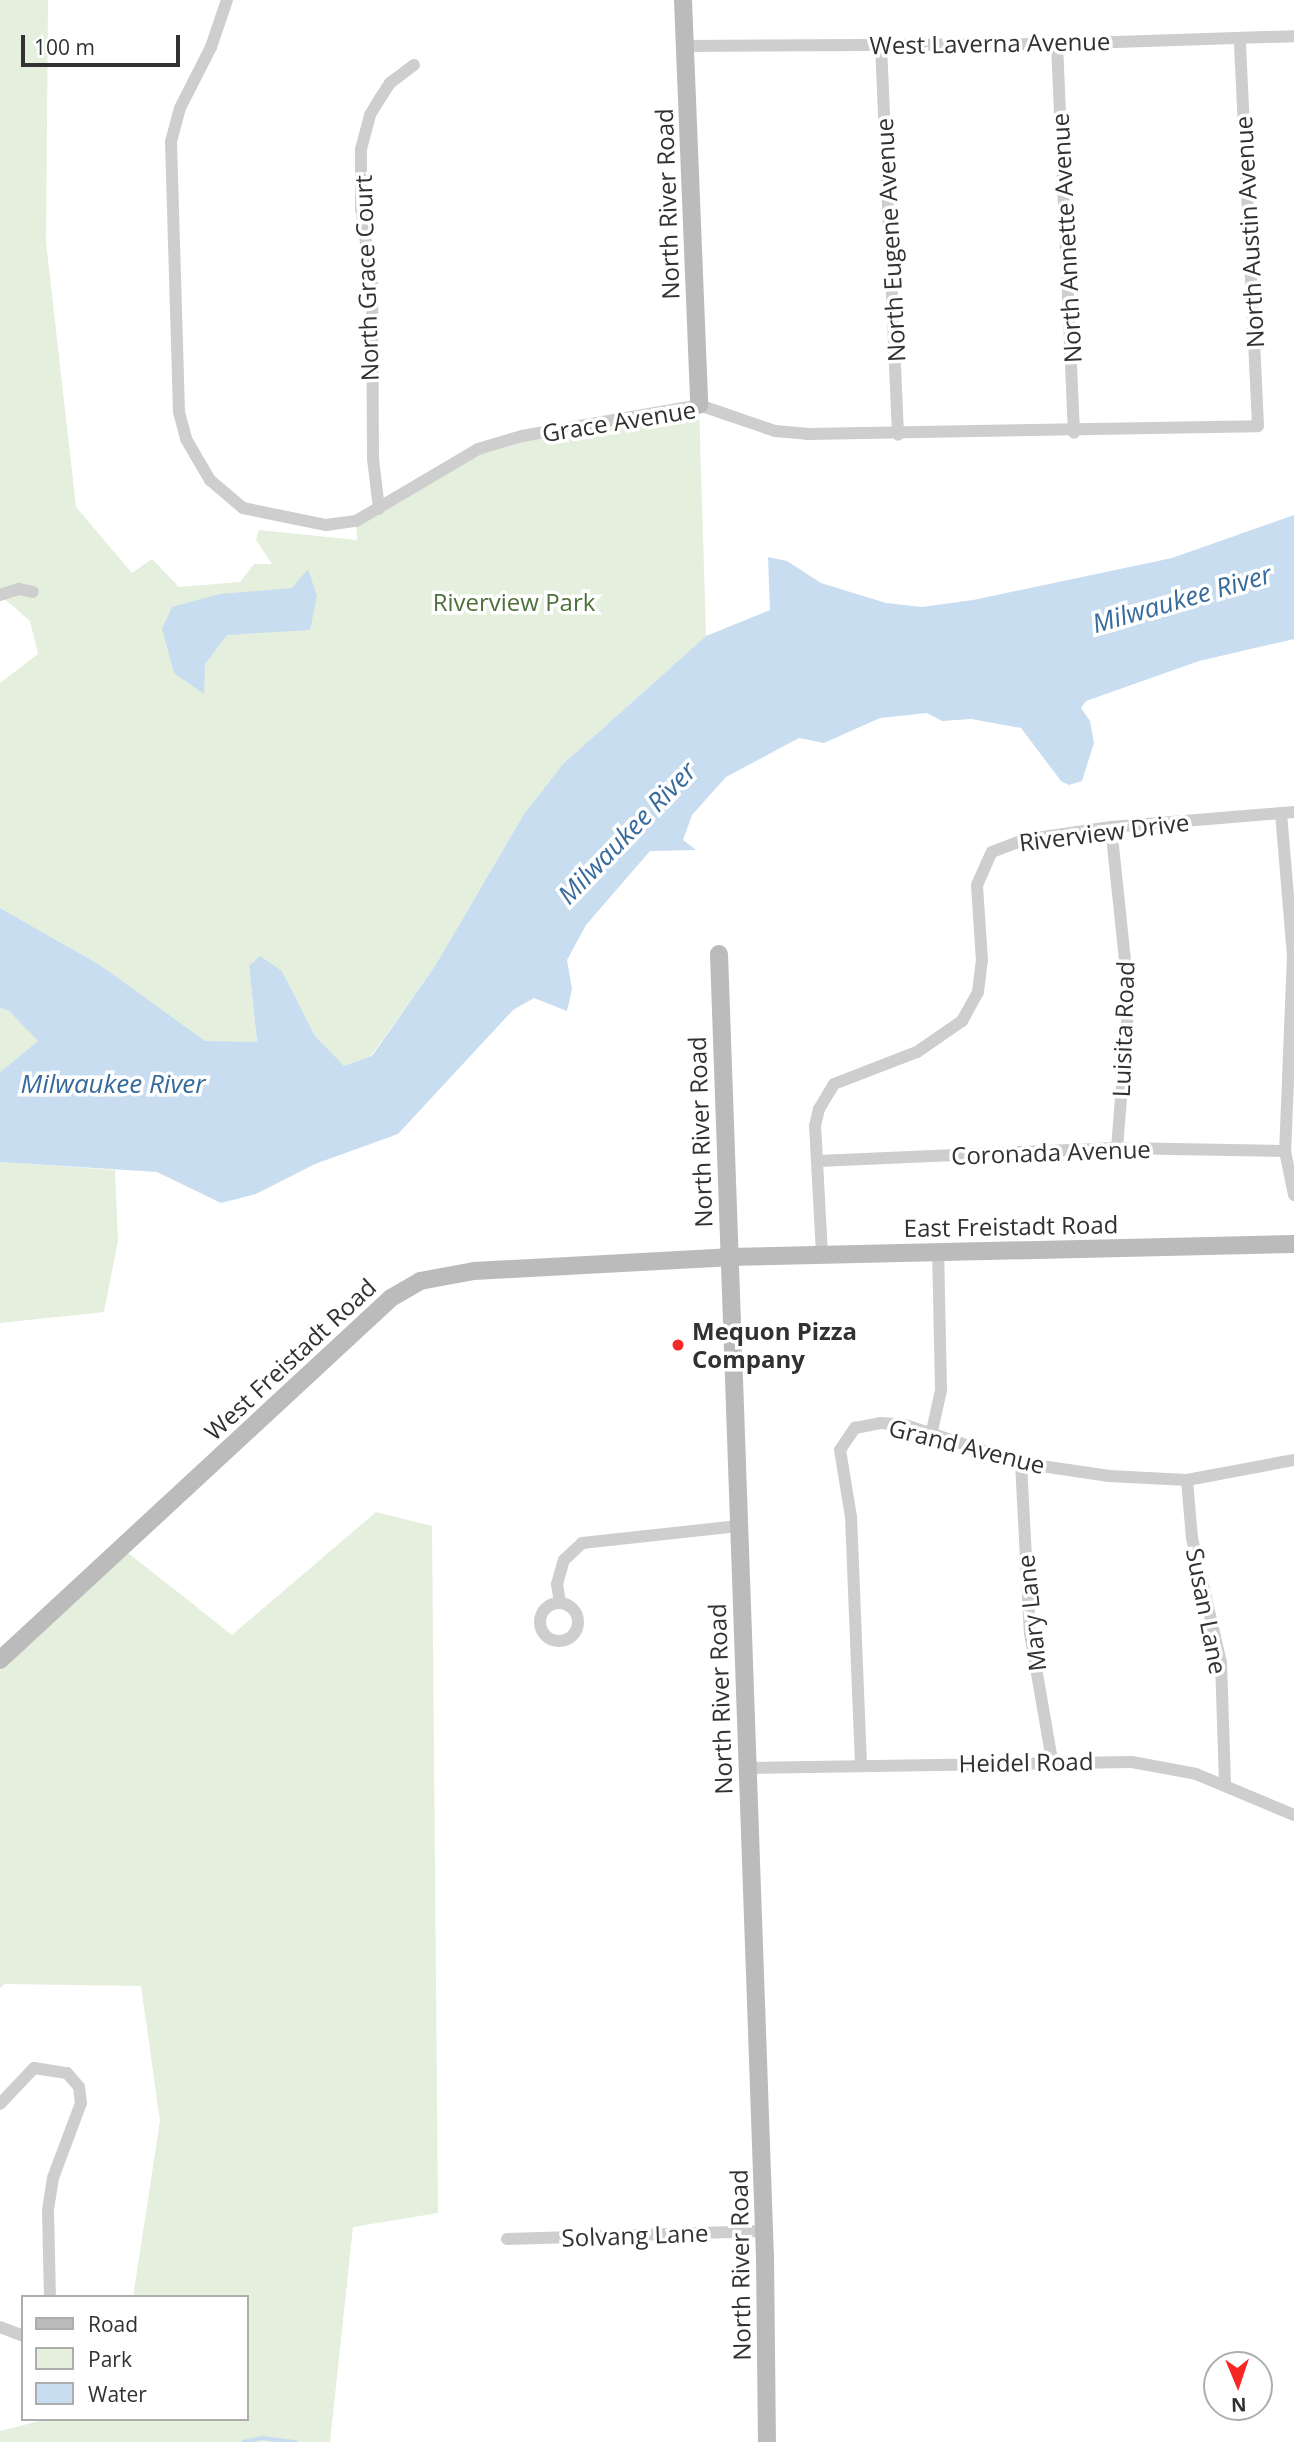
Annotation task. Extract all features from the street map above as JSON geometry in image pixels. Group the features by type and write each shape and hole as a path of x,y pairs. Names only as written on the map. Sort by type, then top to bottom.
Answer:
{"street":[{"name":"Grace Avenue","path":"226,0 211,47 180,108 171,142 179,412 186,439 210,480 243,508 326,525 356,521 379,509 428,475 478,449 522,436 699,405 775,431 898,435 1074,433 1258,426"},
{"name":"North River Road","path":"683,0 699,405"},
{"name":"West Laverna Avenue","path":"685,46 1057,44 1294,36"},
{"name":"North Austin Avenue","path":"1240,38 1258,426"},
{"name":"North Annette Avenue","path":"1057,44 1074,433"},
{"name":"North Eugene Avenue","path":"881,45 898,435"},
{"name":"North Grace Court","path":"379,509 373,459 372,285 361,208 361,149 381,97 390,83 414,65"},
{"path":"0,596 17,590 33,592"},
{"path":"1287,812 1293,955 1285,1152 1294,1195"},
{"name":"Riverview Drive","path":"822,1254 819,1109 834,1084 939,1040 971,1007 982,961 977,885 992,852 1023,840 1111,827 1287,812"},
{"name":"Luisita Road","path":"1111,827 1129,999 1117,1148"},
{"name":"North River Road","path":"719,954 764,2231 767,2442"},
{"name":"Coronada Avenue","path":"818,1161 1117,1148 1285,1152"},
{"name":"East Freistadt Road","path":"729,1257 1294,1244"},
{"path":"932,1431 942,1390 938,1252"},
{"name":"West Freistadt Road","path":"0,1660 391,1298 420,1281 474,1271 729,1257"},
{"name":"Grand Avenue","path":"861,1765 852,1538 842,1442 855,1428 892,1423 932,1431 1021,1463 1109,1476 1187,1480 1294,1460"},
{"name":"Mary Lane","path":"1021,1463 1030,1633 1052,1761"},
{"name":"Susan Lane","path":"1187,1480 1192,1538 1221,1663 1225,1785"},
{"path":"560,1603 556,1584 564,1560 582,1543 738,1526"},
{"name":"Heidel Road","path":"748,1768 1052,1761 1152,1764 1225,1785 1294,1815"},
{"path":"0,2104 34,2068 67,2073 79,2087 81,2103 53,2178 45,2231 50,2295"},
{"name":"Solvang Lane","path":"507,2239 764,2231"},
{"path":"0,2327 21,2335"}],"green space":[{"name":"Riverview Park","path":"0,0 48,0 46,242 76,507 132,573 152,559 179,587 240,582 254,564 272,564 256,540 259,530 357,540 356,521 478,449 699,405 706,636 563,764 524,814 435,966 371,1056 344,1067 315,1036 282,971 249,966 257,1043 204,1041 100,965 0,908 0,683 38,654 30,621 0,595"},
{"path":"0,1008 9,1011 38,1041 0,1072"},
{"path":"0,1162 115,1170 118,1241 104,1312 0,1323"},
{"path":"376,1512 432,1526 438,2213 353,2227 330,2442 0,2442 0,2431 39,2421 248,2421 248,2295 133,2295 160,2121 141,1986 5,1984 0,1988 0,1660 127,1552 232,1635"}],"water":[{"name":"Milwaukee River","path":"1294,515 1294,639 1199,661 1086,701 1081,708 1090,721 1094,743 1082,781 1069,785 1061,781 1021,728 971,719 942,721 927,713 880,718 824,743 799,738 726,777 692,815 683,840 696,850 650,851 586,925 567,960 572,989 567,1011 534,998 513,1010 398,1134 315,1164 256,1194 221,1203 157,1172 0,1162 0,1072 38,1041 9,1011 0,1008 0,908 100,965 205,1041 257,1042 249,966 260,956 282,971 315,1036 344,1066 372,1056 435,966 524,814 563,764 706,636 770,610 768,557 787,561 821,583 886,603 922,607 973,600 1172,558"},
{"path":"308,569 317,596 310,630 227,635 205,664 204,694 174,673 162,629 172,607 220,594 292,588"}],"waterway":[{"path":"244,2442 262,2438 296,2442"}],"place":[{"name":"Mequon Pizza Company","path":"678,1345"}]}
